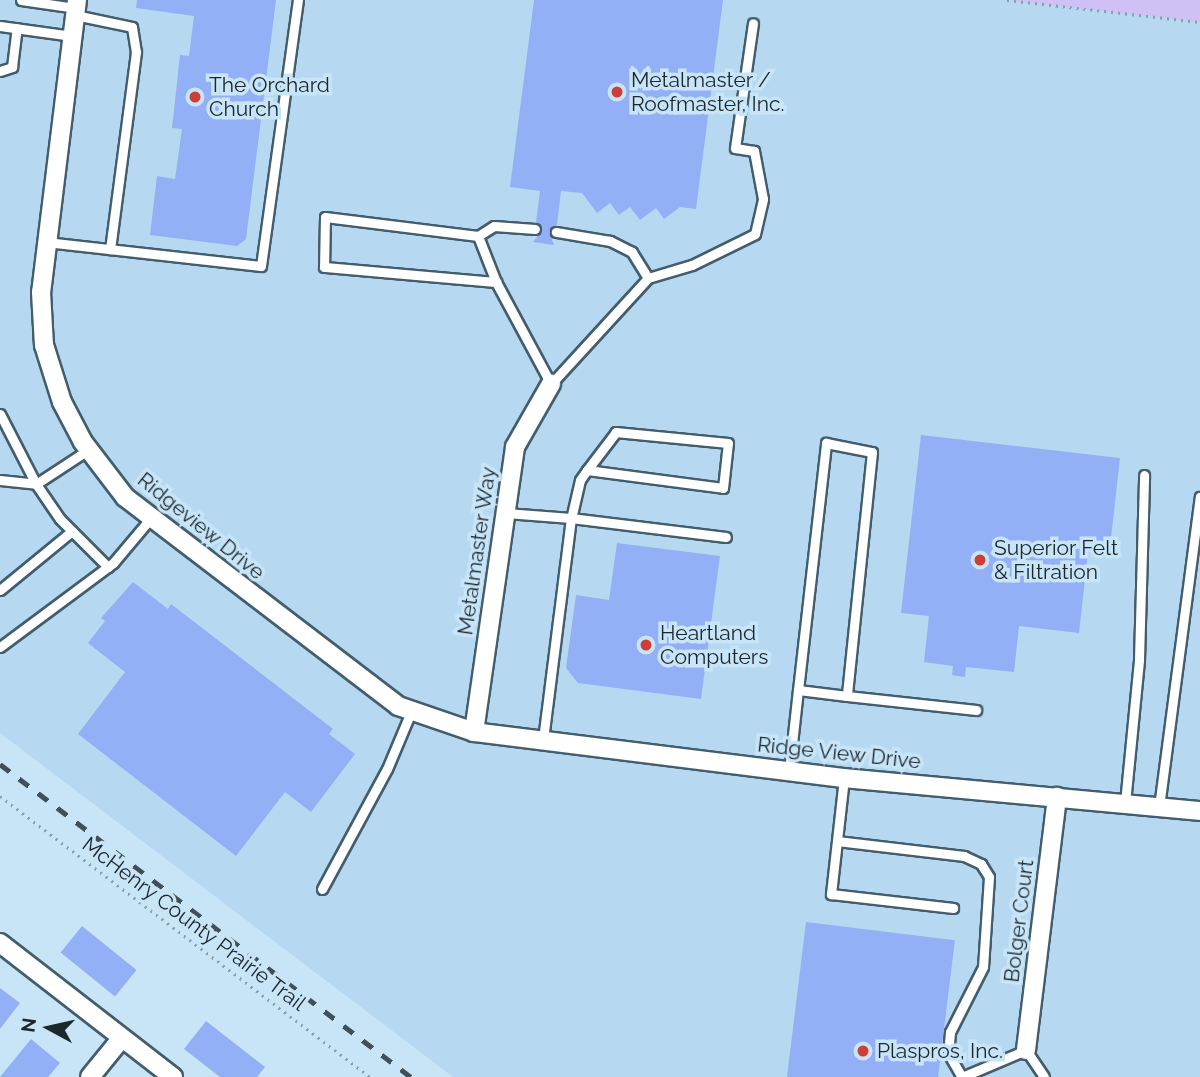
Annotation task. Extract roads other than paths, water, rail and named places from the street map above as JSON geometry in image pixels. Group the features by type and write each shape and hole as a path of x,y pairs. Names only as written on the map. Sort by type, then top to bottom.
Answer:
{"street":[{"name":"Ridgeview Drive","path":"76,8 44,242 44,345 62,402 89,450 125,497 150,519 411,712 474,732"},
{"name":"Metalmaster Way","path":"474,732 516,447 551,384"},
{"name":"Ridge View Drive","path":"474,732 844,778 1200,811"},
{"name":"Bolger Court","path":"1026,1050 1057,797"},
{"path":"0,943 173,1077"},
{"path":"90,1077 121,1039"}],"lane":[{"path":"21,0 76,8 132,27 136,52 110,249"},
{"path":"44,242 261,266 298,0"},
{"path":"478,236 496,282 551,384 648,278 692,265 755,234 763,199 754,152 735,148 753,23"},
{"path":"0,26 72,36"},
{"path":"0,71 12,67 17,28"},
{"path":"496,282 324,267 326,217 478,236 494,226 535,229"},
{"path":"556,232 610,241 632,252 648,278"},
{"path":"0,414 36,484 72,531 108,567"},
{"path":"543,739 571,518 587,470 615,432 728,443 723,488 587,470"},
{"path":"789,772 826,443 872,452 848,696"},
{"path":"0,480 36,484 89,450"},
{"path":"1125,803 1139,659 1144,475"},
{"path":"1159,807 1200,497"},
{"path":"506,513 726,537"},
{"path":"0,647 108,567 150,519"},
{"path":"0,590 72,531"},
{"path":"798,690 976,710"},
{"path":"322,889 387,769 411,712"},
{"path":"844,778 831,894 953,908"},
{"path":"837,841 964,856 981,864 989,877 983,967 950,1032 948,1053 962,1077 1026,1050 1044,1077"}],"railway":[{"path":"0,764 411,1077"}],"place":[{"name":"Metalmaster / Roofmaster, Inc.","path":"617,92"},
{"name":"The Orchard Church","path":"195,97"},
{"name":"Superior Felt & Filtration","path":"980,560"},
{"name":"Heartland Computers","path":"646,645"},
{"name":"Plaspros, Inc.","path":"863,1051"}]}
